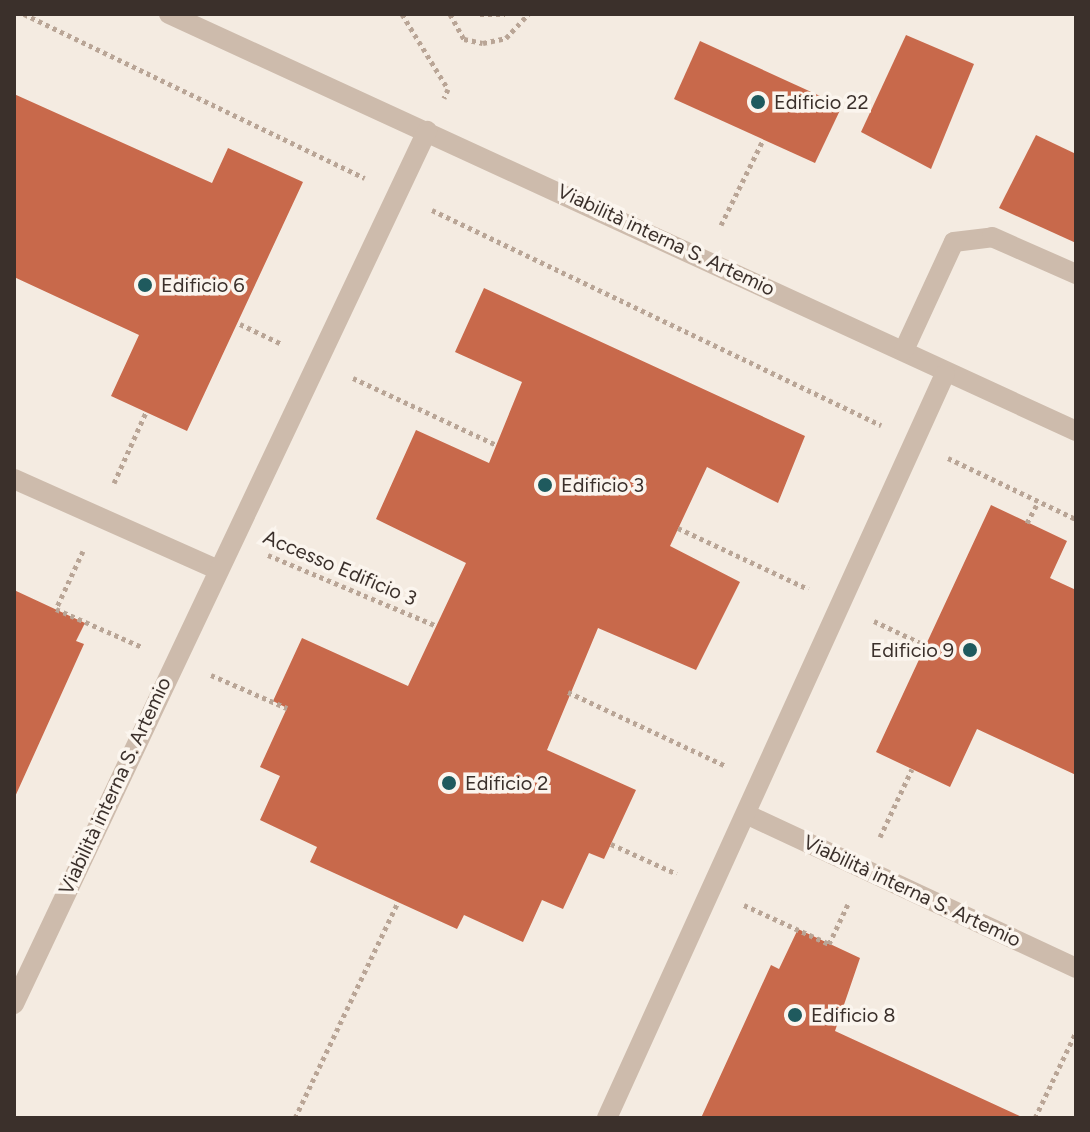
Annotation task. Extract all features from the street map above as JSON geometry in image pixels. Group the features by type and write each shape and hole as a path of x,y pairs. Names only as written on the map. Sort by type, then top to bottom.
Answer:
{"lane":[{"name":"Viabilità interna S. Artemio","path":"169,14 704,257 904,350 945,374 1076,431"},
{"name":"Viabilità interna S. Artemio","path":"14,1004 216,569 427,131"},
{"path":"904,350 954,242 992,237 1076,274"},
{"path":"607,1118 763,784 911,440 945,374"},
{"path":"14,479 216,569"},
{"name":"Viabilità interna S. Artemio","path":"748,815 1076,968"}],"path":[{"path":"24,14 1076,519"},
{"path":"41,22 44,14"},
{"path":"402,14 448,89 427,131"},
{"path":"450,14 464,39 483,43 506,38 528,14"},
{"path":"480,14 505,14"},
{"path":"704,257 763,140"},
{"path":"240,324 297,351"},
{"path":"340,371 497,445"},
{"path":"1027,523 1038,502"},
{"name":"Accesso Edificio 3","path":"230,540 437,626"},
{"path":"568,692 763,784"},
{"path":"296,1118 398,902"},
{"path":"296,1118 395,914"},
{"path":"1035,1118 1076,1032"}],"building":[{"path":"906,35 974,64 931,169 861,132"},
{"name":"Edificio 22","path":"700,41 842,106 815,163 674,99"},
{"name":"Edificio 6","path":"14,94 212,183 228,148 303,182 187,431 111,396 139,335 14,277"},
{"path":"1036,135 1076,154 1076,243 999,208"},
{"path":"484,288 805,436 778,503 707,467 670,546 740,582 696,670 598,628 547,750 636,790 604,859 589,853 563,909 542,900 523,942 464,915 457,929 310,862 317,847 260,820 280,776 260,767 287,708 273,701 302,638 408,686 466,563 376,519 416,430 489,463 522,382 455,352"},
{"name":"Edificio 9","path":"991,505 1067,541 1050,578 1076,590 1076,775 977,729 950,787 876,752"},
{"path":"14,590 85,623 76,641 84,644 14,799"},
{"name":"Edificio 8","path":"798,929 860,958 835,1031 1024,1118 701,1118 771,965 779,969"}],"place":[{"name":"Edificio 22","path":"758,102"},
{"name":"Edificio 6","path":"145,285"},
{"name":"Edificio 3","path":"545,485"},
{"name":"Edificio 9","path":"970,650"},
{"name":"Edificio 2","path":"449,783"},
{"name":"Edificio 8","path":"795,1015"}]}
